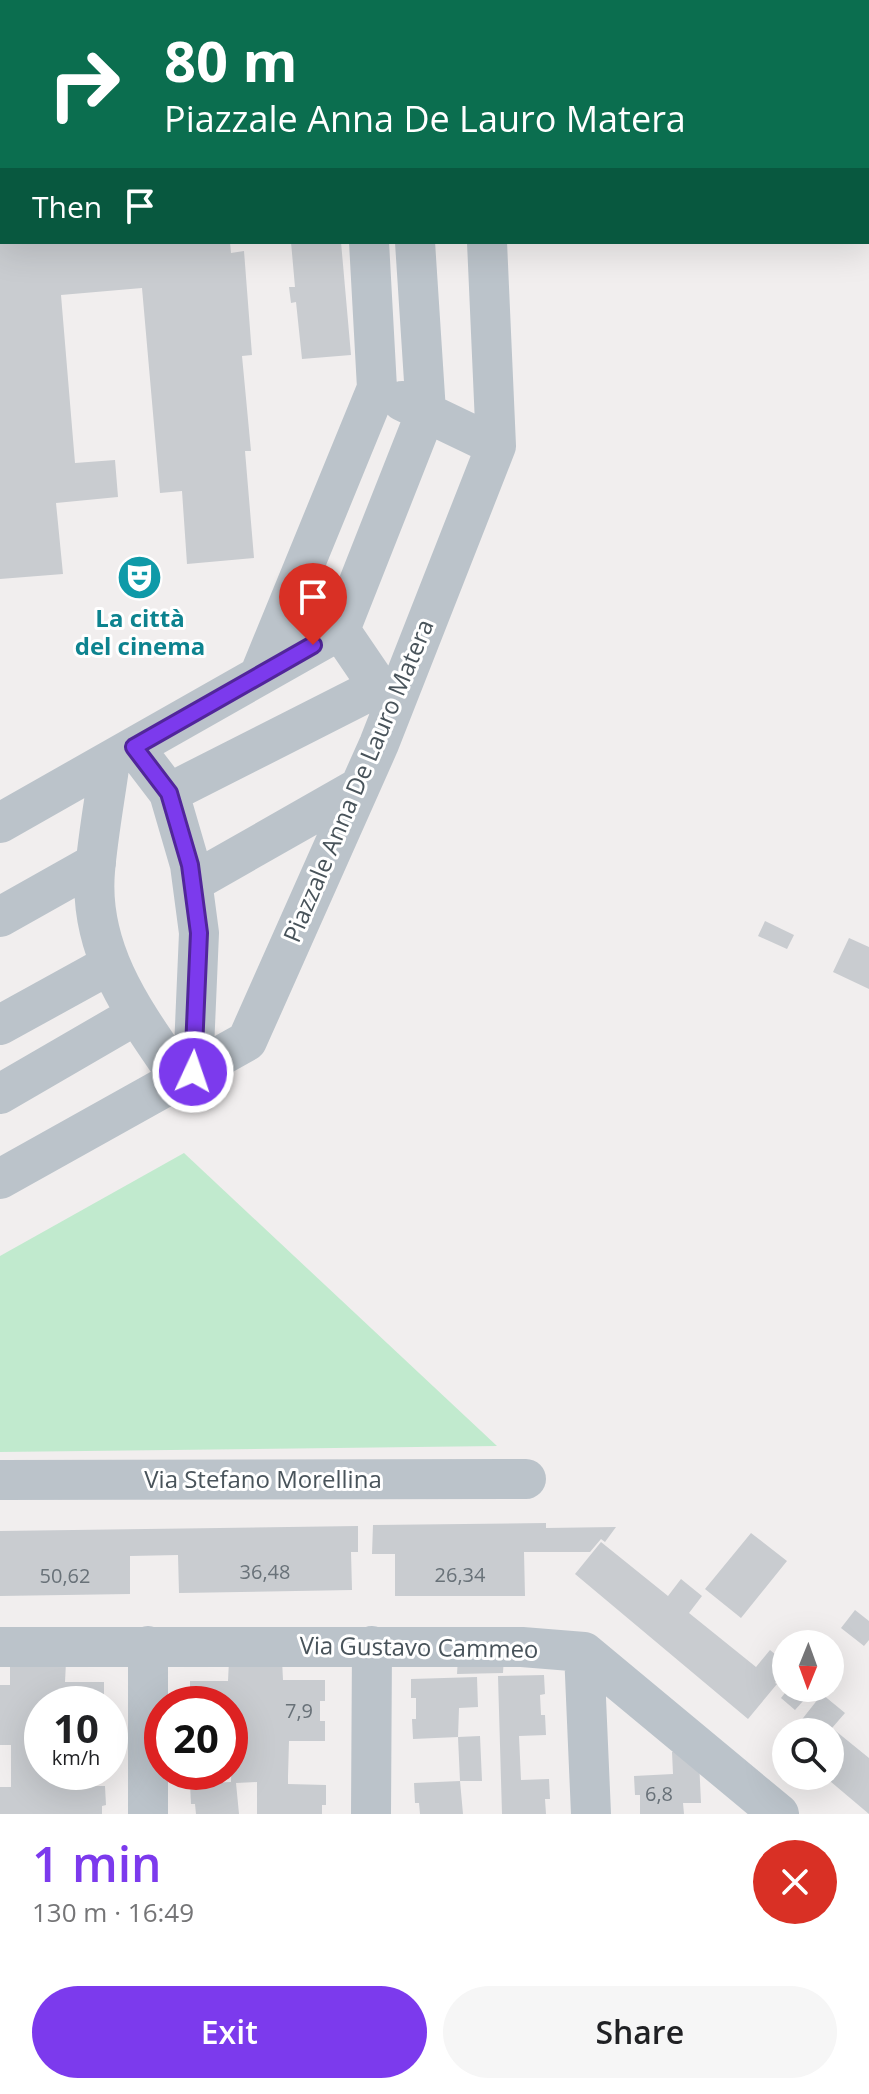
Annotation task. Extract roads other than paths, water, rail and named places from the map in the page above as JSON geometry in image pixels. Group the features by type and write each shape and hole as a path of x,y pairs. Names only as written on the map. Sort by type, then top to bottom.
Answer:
{"street":[{"path":"259,676 377,388 369,244"},
{"path":"0,823 340,630 426,412 415,244"},
{"name":"Piazzale Anna De Lauro Matera","path":"0,1179 247,1041 360,787 385,698 496,446 487,244"},
{"path":"377,388 496,446"},
{"path":"169,793 385,698 340,630 289,604"},
{"path":"122,754 169,793 190,865 199,933 186,1075"},
{"path":"122,754 96,863 98,928 109,965 136,1015 186,1075"},
{"path":"193,882 360,787"},
{"path":"0,917 96,863"},
{"path":"0,1025 109,965"},
{"path":"0,1094 136,1015"},
{"name":"Via Stefano Morellina","path":"0,1480 526,1479"},
{"path":"148,1646 148,1814"},
{"path":"371,1814 372,1646"},
{"name":"Via Gustavo Cammeo","path":"0,1647 522,1647 584,1652"},
{"path":"584,1652 591,1814"},
{"path":"584,1652 779,1814"}],"place":[{"name":"La città del cinema","path":"140,577"}]}
